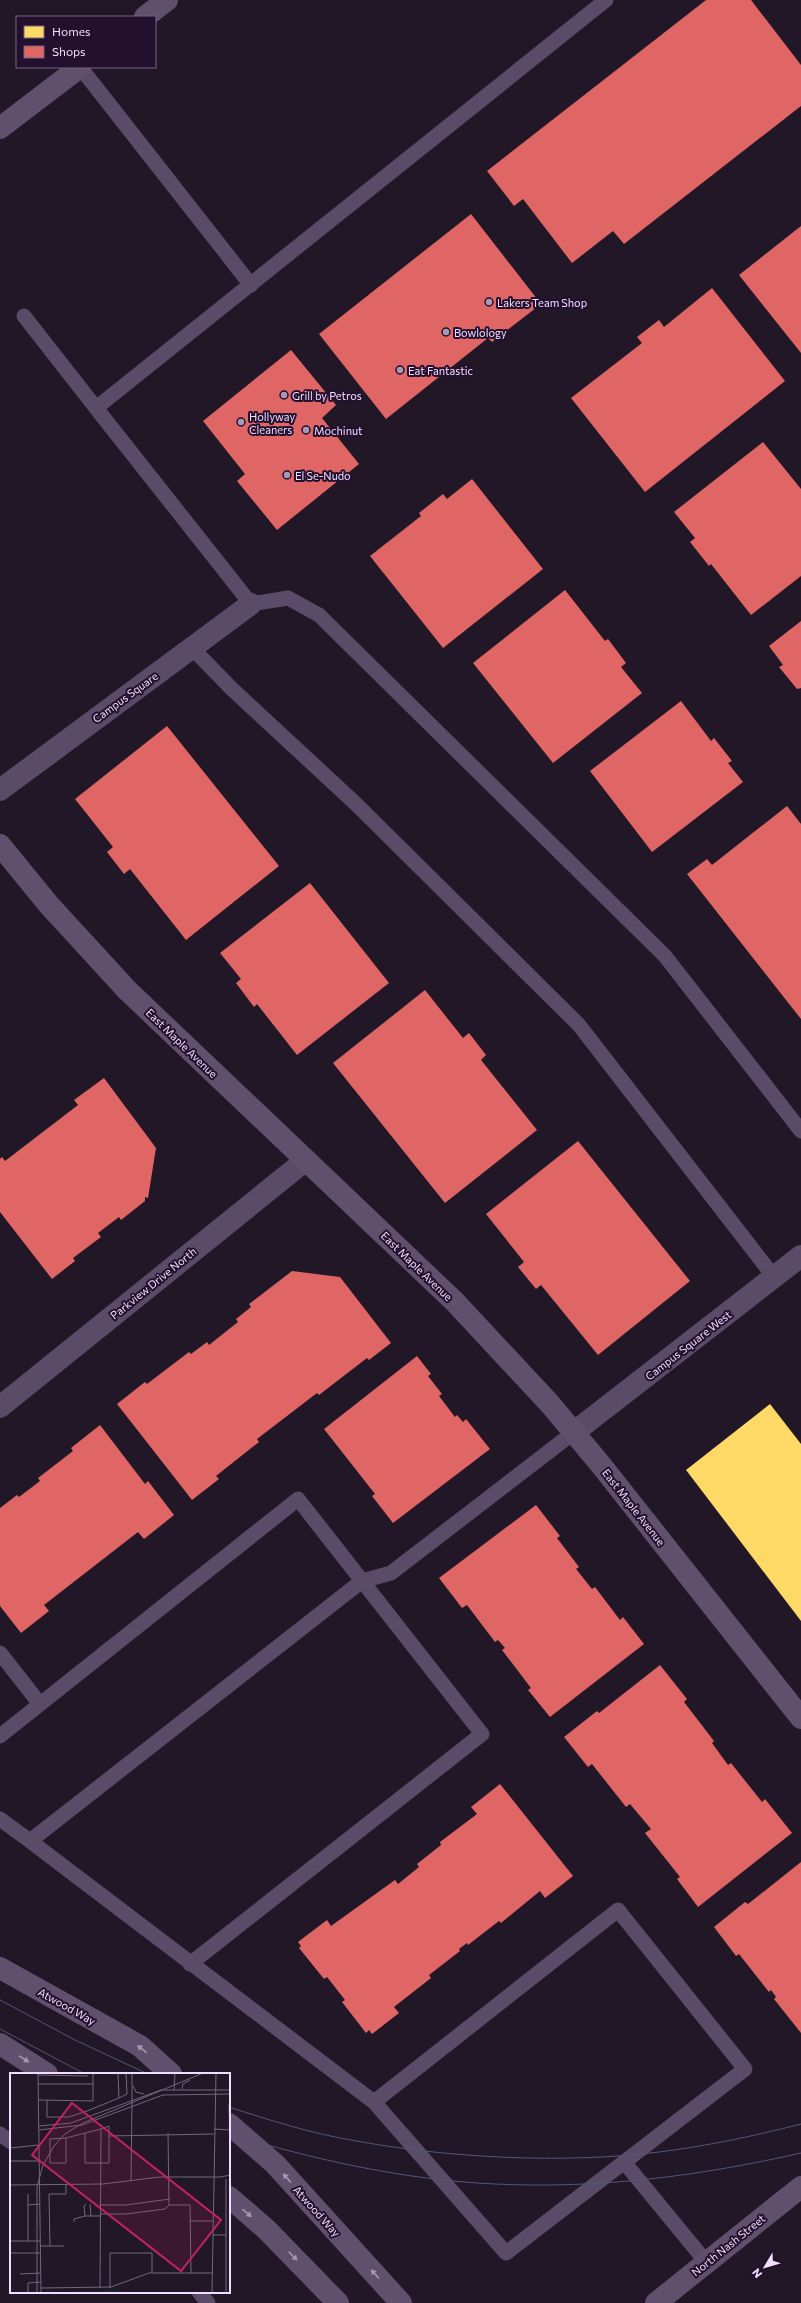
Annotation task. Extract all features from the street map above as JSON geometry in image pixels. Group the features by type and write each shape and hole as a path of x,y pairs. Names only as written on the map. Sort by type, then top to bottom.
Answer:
{"street":[{"path":"146,16 167,0"},
{"path":"0,128 79,68"},
{"name":"Campus Square","path":"0,790 251,604"},
{"name":"East Maple Avenue","path":"0,845 49,905 127,990 455,1302 573,1433 801,1718"},
{"name":"Parkview Drive North","path":"0,1406 306,1160"},
{"name":"Campus Square West","path":"573,1433 801,1256"},
{"name":"Atwood Way","path":"0,1968 140,2046 170,2073"},
{"path":"0,2044 45,2073"},
{"name":"Atwood Way","path":"230,2125 275,2164 401,2303"},
{"name":"North Nash Street","path":"656,2303 801,2187"},
{"path":"230,2198 266,2229 338,2303"}],"lane":[{"path":"96,408 606,0"},
{"path":"81,68 251,284"},
{"path":"24,316 251,604 288,598 320,615 665,956 801,1131"},
{"path":"192,648 232,689 356,804 579,1025 774,1277"},
{"path":"30,1841 362,1581 391,1573 573,1433"},
{"path":"0,1736 298,1499 482,1734 190,1964"},
{"path":"0,1653 40,1704"},
{"path":"0,1818 190,1964 374,2102 506,2253 745,2069 618,1910 374,2102"},
{"path":"0,2134 10,2141"},
{"path":"624,2162 707,2263"},
{"path":"199,2293 208,2303"}],"building: Homes":[{"path":"770,1404 801,1444 801,1621 686,1470"}],"building: Shops":[{"path":"706,0 751,0 801,65 801,106 624,244 613,231 572,263 523,199 514,206 487,171"},
{"path":"471,214 541,304 492,342 488,338 386,419 319,334"},
{"path":"801,226 801,353 739,275"},
{"path":"712,288 785,381 645,492 571,398 642,343 637,337 659,320 664,327"},
{"path":"291,350 336,405 322,418 359,464 277,530 237,481 245,474 203,421"},
{"path":"763,442 801,489 801,576 751,615 711,564 709,566 690,542 695,538 674,512"},
{"path":"472,479 543,569 443,648 370,556 421,516 419,513 443,494 447,499"},
{"path":"565,590 605,641 608,639 626,663 621,667 642,693 553,763 473,663"},
{"path":"801,621 801,688 797,689 779,667 783,665 769,646"},
{"path":"681,701 711,741 714,738 732,761 728,763 743,782 652,852 590,771"},
{"path":"167,726 279,866 186,940 130,869 124,874 107,852 113,847 75,799"},
{"path":"787,806 801,824 801,1019 687,874 707,859 712,865"},
{"path":"310,883 389,983 297,1055 257,1004 254,1007 236,983 241,979 220,953"},
{"path":"425,990 463,1038 469,1033 486,1055 481,1060 537,1130 445,1203 333,1063"},
{"path":"104,1078 156,1148 148,1198 145,1197 145,1201 121,1220 119,1217 98,1233 101,1237 73,1258 75,1261 52,1279 0,1212 0,1159 2,1157 5,1161 78,1105 74,1100"},
{"path":"578,1141 690,1281 598,1355 541,1285 536,1289 518,1267 524,1262 486,1214"},
{"path":"292,1271 340,1277 391,1343 369,1360 367,1358 319,1395 317,1393 257,1439 259,1442 216,1476 219,1479 192,1500 117,1404 145,1382 147,1384 189,1352 191,1354 207,1342 209,1345 238,1322 236,1319 251,1307 249,1304"},
{"path":"417,1356 431,1374 428,1376 442,1394 439,1396 455,1417 457,1415 463,1422 466,1419 490,1449 393,1523 372,1496 375,1494 324,1429"},
{"path":"100,1425 145,1484 148,1481 174,1515 144,1539 138,1532 44,1605 49,1611 21,1633 0,1606 0,1508 17,1495 19,1497 40,1481 38,1478 73,1451 71,1448"},
{"path":"536,1505 560,1536 557,1538 579,1567 576,1569 592,1589 595,1587 620,1620 623,1617 644,1644 550,1717 528,1690 531,1688 502,1650 505,1648 498,1640 495,1642 467,1605 462,1608 439,1578"},
{"path":"660,1665 687,1699 684,1702 714,1741 712,1743 728,1765 731,1763 762,1802 765,1799 792,1833 698,1907 677,1879 680,1877 645,1833 651,1829 630,1804 626,1807 592,1764 588,1767 564,1737 597,1711 599,1713"},
{"path":"500,1784 573,1876 545,1898 540,1891 501,1923 499,1921 468,1945 467,1943 459,1949 460,1951 429,1975 431,1978 394,2007 399,2013 372,2034 369,2030 366,2033 342,2002 345,2000 327,1977 324,1979 299,1948 301,1946 298,1942 327,1920 331,1926 395,1880 398,1884 419,1867 417,1864 441,1845 440,1842 477,1814 471,1807"},
{"path":"801,1862 801,2033 774,1999 776,1997 771,1990 769,1992 739,1954 736,1956 714,1927 745,1902 748,1904"}],"tram line":[{"path":"0,2000 75,2040 146,2073"},
{"path":"0,2029 83,2073"},
{"path":"230,2107 305,2130 351,2140 426,2151 505,2157 584,2158 659,2152 695,2147 766,2133 801,2124"},
{"path":"230,2134 295,2152 361,2167 428,2178 495,2184 572,2184 649,2179 725,2168 801,2153"}],"place":[{"name":"Lakers Team Shop","path":"489,302"},
{"name":"Bowlology","path":"446,332"},
{"name":"Eat Fantastic","path":"400,370"},
{"name":"Grill by Petros","path":"284,395"},
{"name":"Hollyway Cleaners","path":"241,422"},
{"name":"Mochinut","path":"306,430"},
{"name":"El Se-Nudo","path":"287,475"}]}
